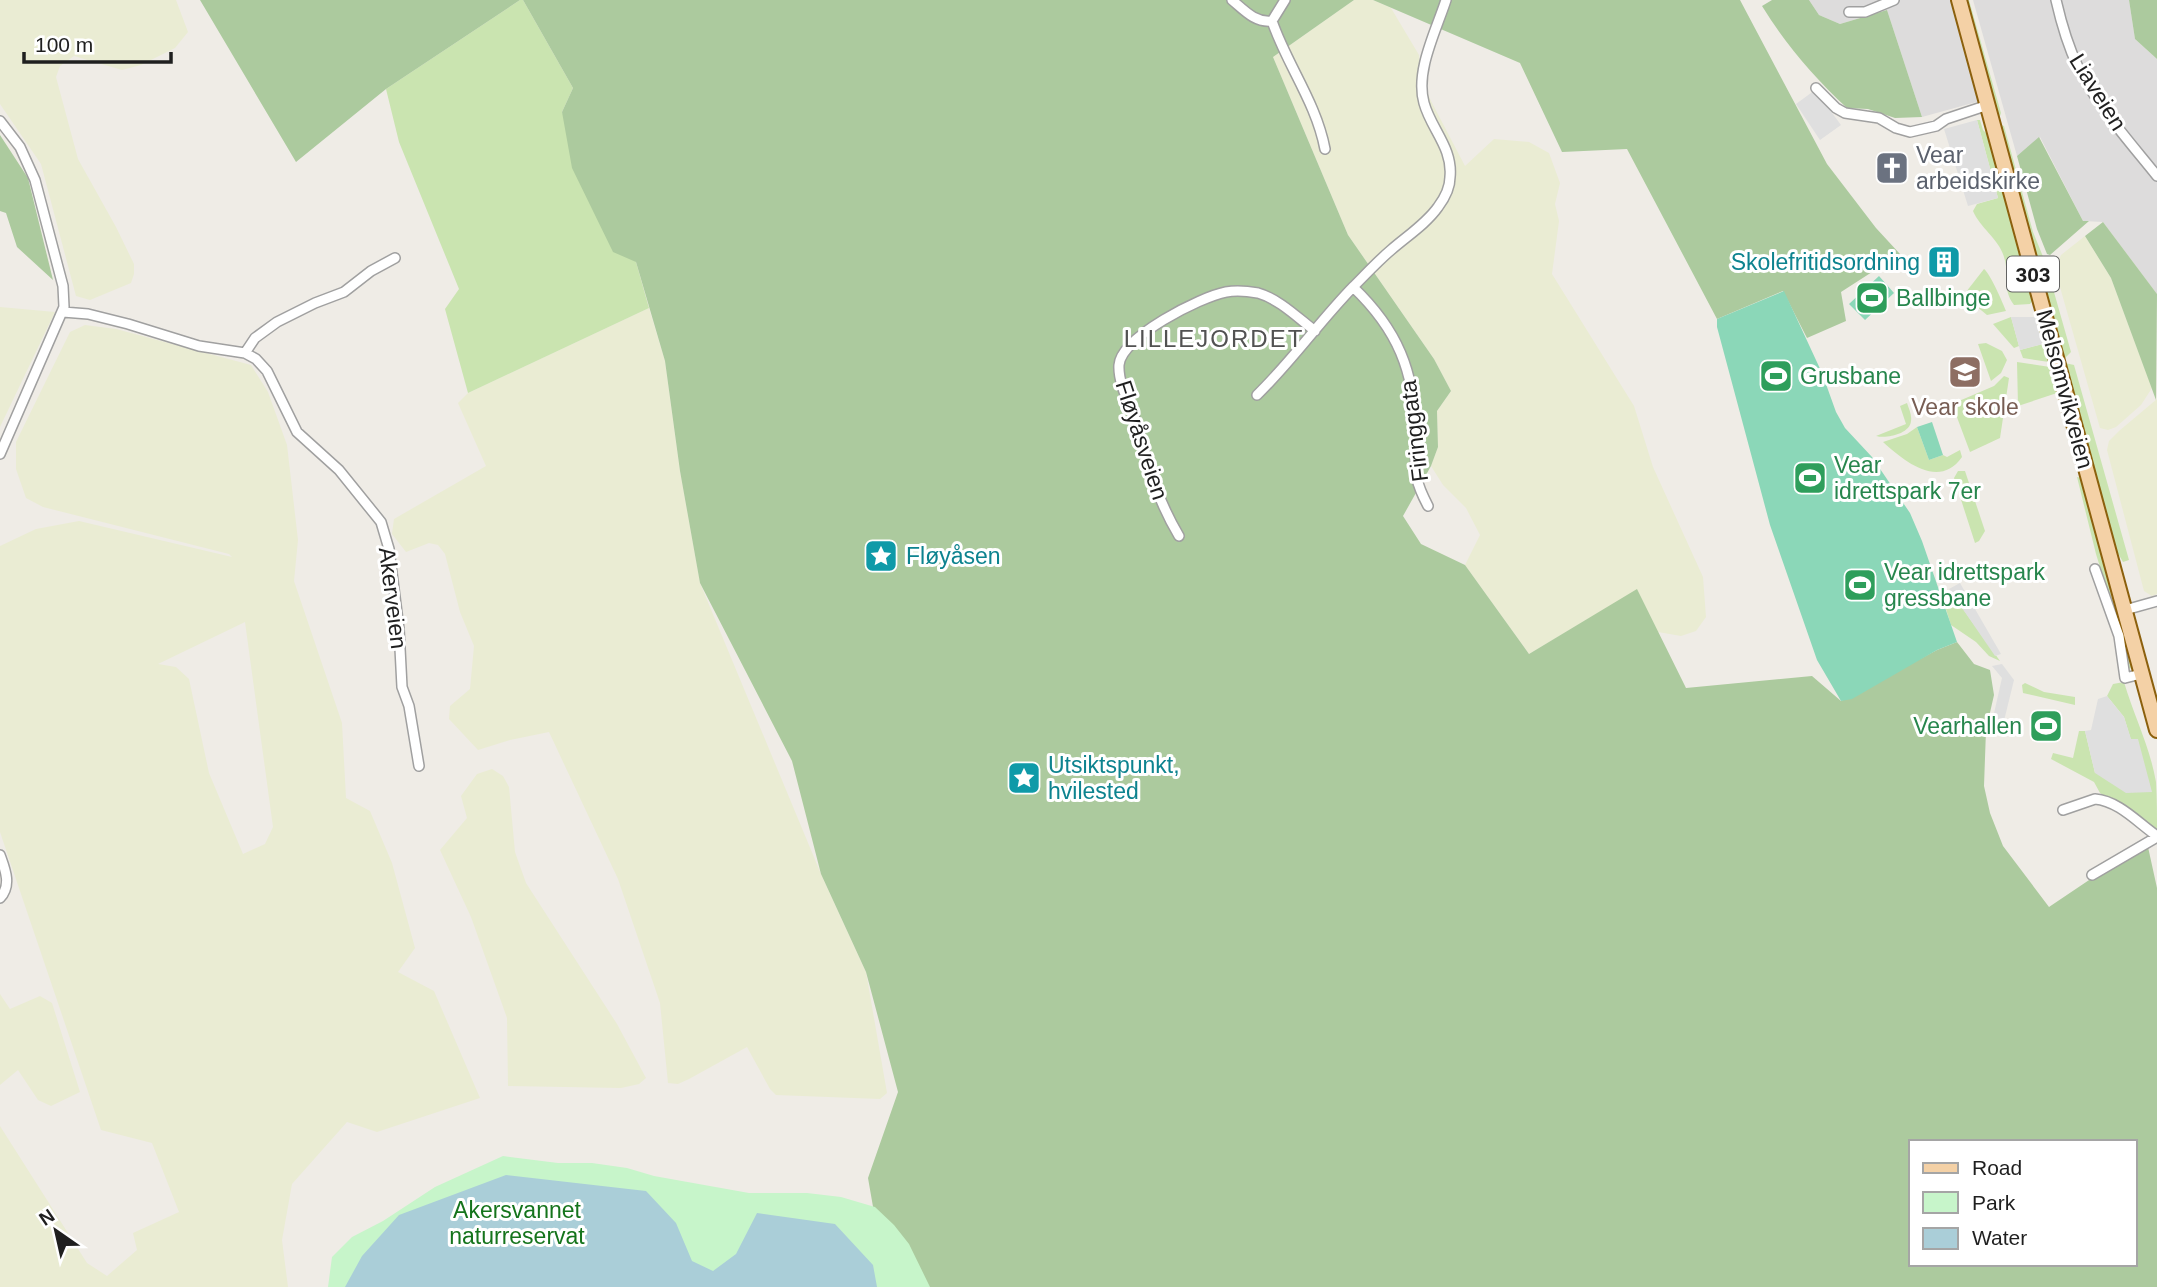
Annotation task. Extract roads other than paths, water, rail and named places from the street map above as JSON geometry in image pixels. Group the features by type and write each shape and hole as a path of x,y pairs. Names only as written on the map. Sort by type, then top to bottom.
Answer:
{"main road":[{"name":"Melsomvikveien","path":"1959,0 2157,730"}],"street":[{"path":"1232,0 1249,15 1263,22 1272,21"},
{"path":"1272,21 1285,0"},
{"path":"1257,395 1353,287 1439,206 1449,184 1447,150 1429,117 1422,90 1425,63 1446,0"},
{"path":"1849,12 1865,12 1894,0"},
{"name":"Liaveien","path":"2056,0 2080,70 2099,101 2157,176"},
{"path":"1272,21 1279,42 1307,93 1321,126 1325,149"},
{"path":"1816,88 1845,113 1879,118 1910,132 1936,126 1946,119 1987,104"},
{"path":"0,121 20,147 35,180 63,286 63,312 0,454"},
{"path":"63,312 88,314 199,346 245,353 255,338 277,322 344,292 371,271 396,258"},
{"name":"Firinggata","path":"1353,287 1385,321 1404,363 1415,410 1414,471 1417,486 1428,506"},
{"name":"Fløyåsveien","path":"1179,536 1151,480 1122,383 1119,364 1126,348 1147,331 1198,302 1237,291 1248,291 1271,298 1315,331"},
{"name":"Akerveien","path":"245,353 256,359 267,371 297,432 339,470 381,522 390,549 402,687 409,706 419,766"},
{"path":"2095,569 2119,636 2126,678 2141,674"},
{"path":"2125,610 2157,601"},
{"path":"2063,810 2101,799 2120,809 2157,837 2092,875"},
{"path":"0,855 7,877 5,892 0,898"}],"water":[{"name":"Akersvannet naturreservat","path":"506,1175 646,1191 676,1223 692,1261 713,1271 736,1254 757,1213 835,1224 873,1265 877,1287 345,1287 362,1256 399,1215"}],"place":[{"name":"Vear arbeidskirke","path":"1892,168"},
{"name":"Skolefritidsordning","path":"1944,262"},
{"name":"Ballbinge","path":"1872,298"},
{"name":"Vear skole","path":"1965,372"},
{"name":"Grusbane","path":"1776,376"},
{"name":"Vear idrettspark 7er","path":"1810,478"},
{"name":"Fløyåsen","path":"881,556"},
{"name":"Vear idrettspark gressbane","path":"1860,585"},
{"name":"Vearhallen","path":"2046,726"},
{"name":"Utsiktspunkt, hvilested","path":"1024,778"}],"district":[{"name":"LILLEJORDET","path":"1214,338"}]}
